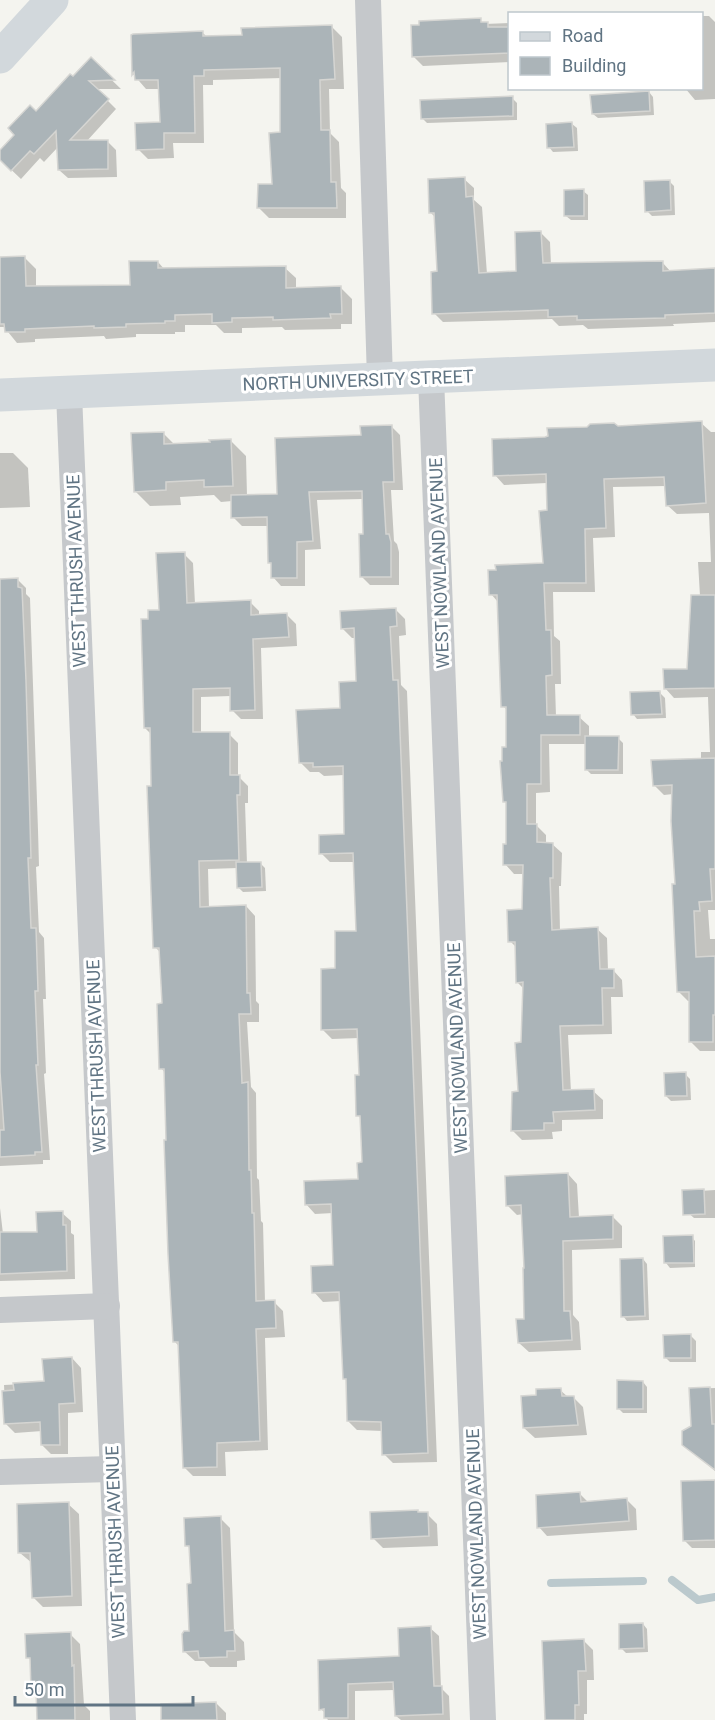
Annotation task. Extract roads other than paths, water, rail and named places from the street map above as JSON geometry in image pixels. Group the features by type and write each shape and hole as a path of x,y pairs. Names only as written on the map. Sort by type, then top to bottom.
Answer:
{"main road":[{"path":"0,57 52,0"},
{"name":"NORTH UNIVERSITY STREET","path":"0,395 715,365"}],"street":[{"path":"368,0 380,379"},
{"name":"WEST NOWLAND AVENUE","path":"431,377 483,1720"},
{"name":"WEST THRUSH AVENUE","path":"69,393 123,1720"},
{"path":"0,1310 107,1306"},
{"path":"0,1472 112,1468"}],"waterway":[{"path":"672,1580 698,1600 715,1597"},
{"path":"551,1583 643,1581"}]}
